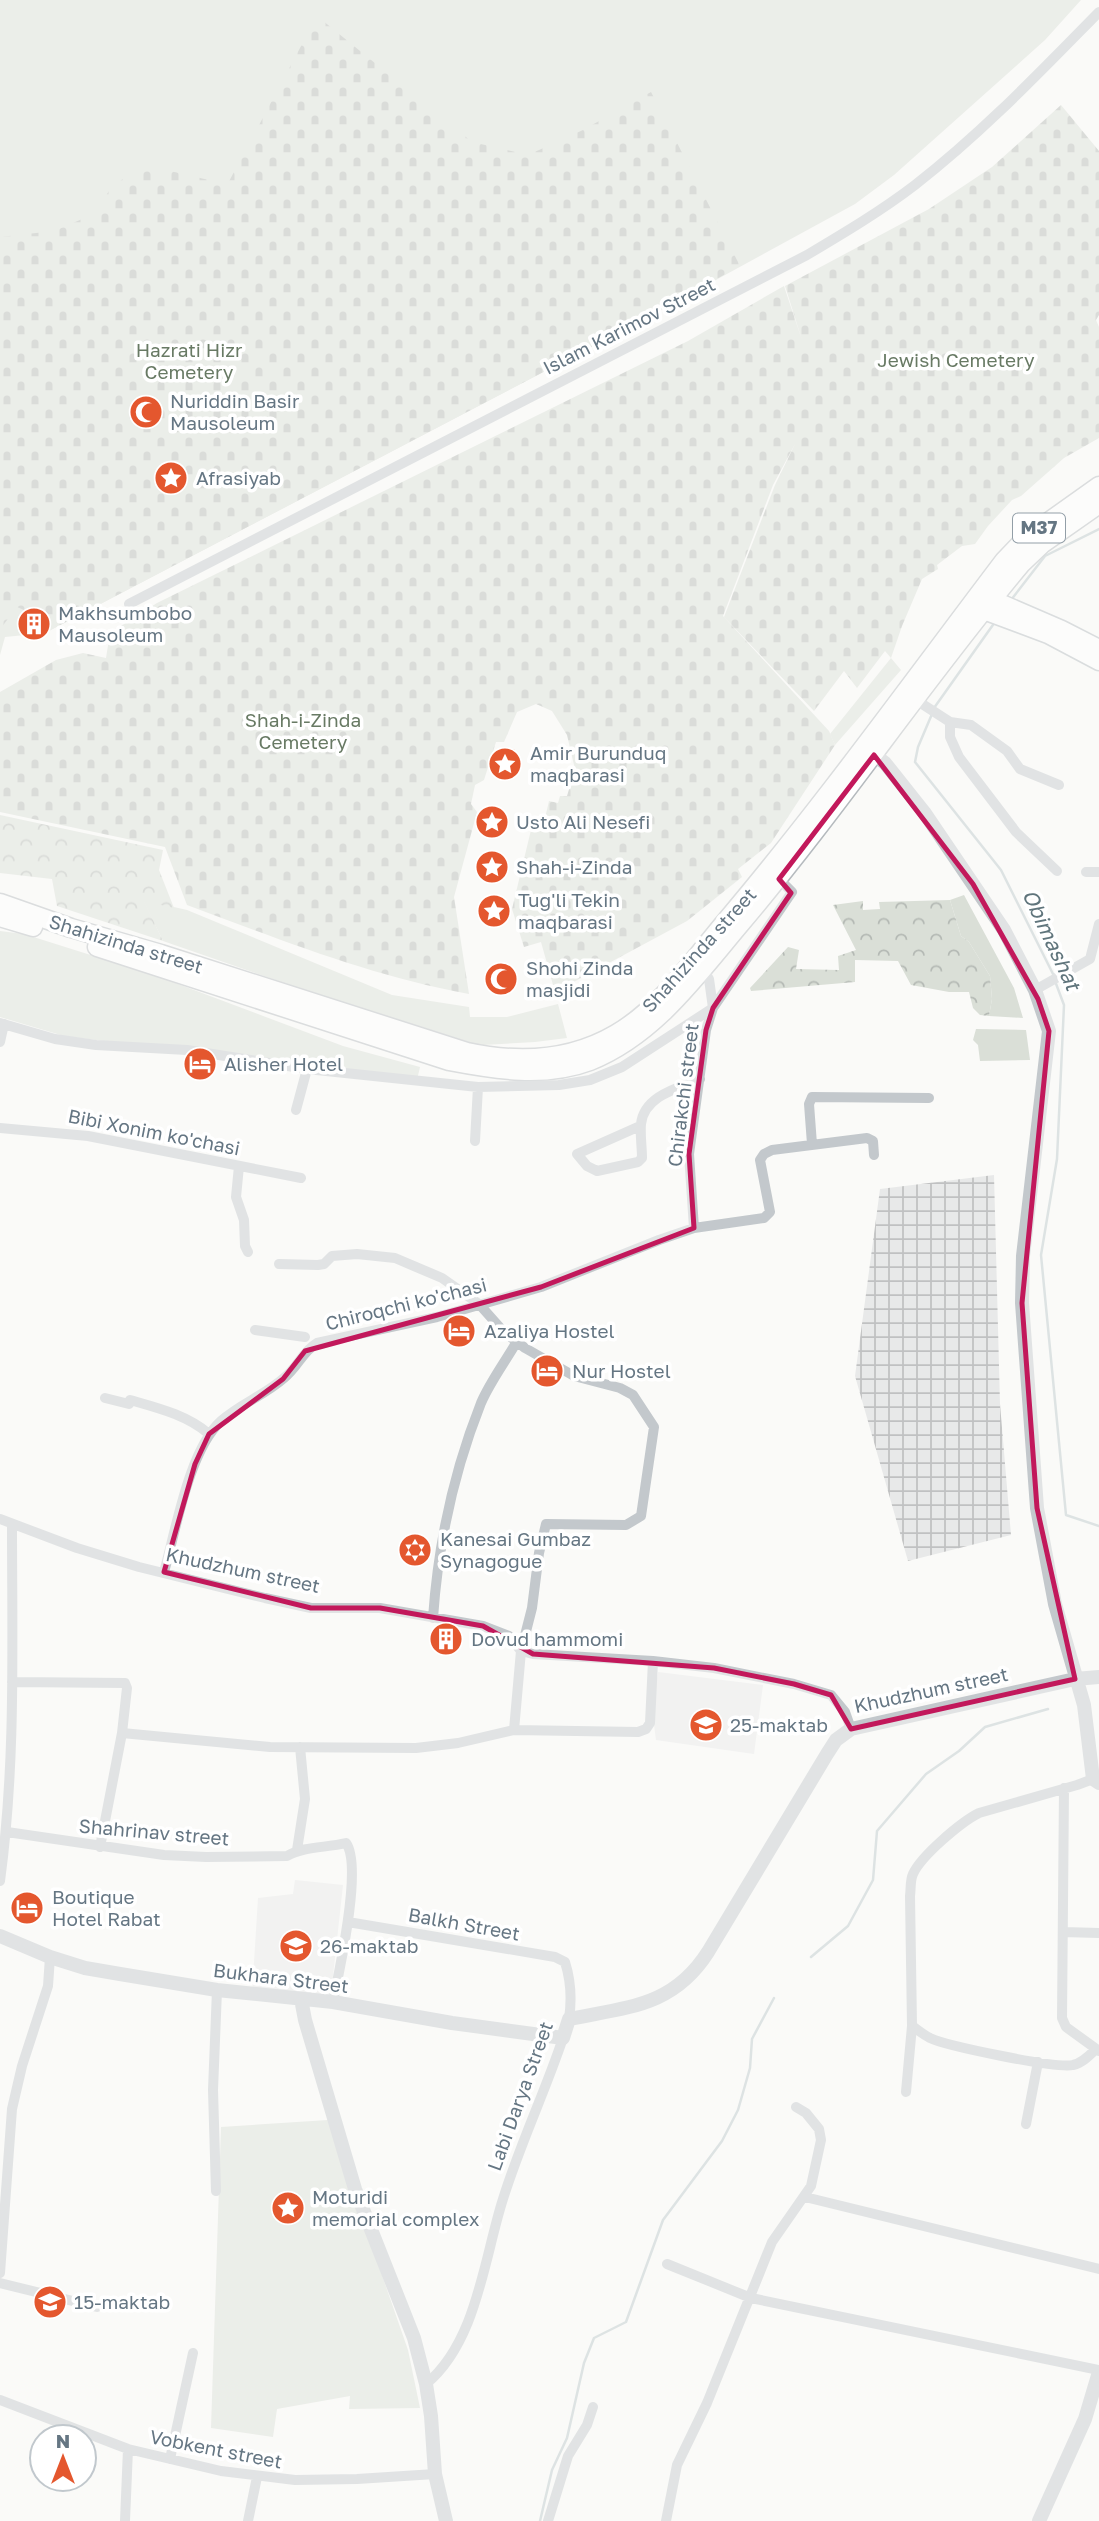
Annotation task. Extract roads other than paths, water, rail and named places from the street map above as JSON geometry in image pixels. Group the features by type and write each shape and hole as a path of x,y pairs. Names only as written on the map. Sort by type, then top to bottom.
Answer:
{"main road":[{"name":"M37","path":"981,603 1004,561 1026,538 1099,486"},
{"name":"M37","path":"981,603 1031,554 1099,504"},
{"path":"981,603 1062,629 1099,649"},
{"path":"981,603 1099,662"},
{"name":"Shahizinda street","path":"0,916 450,1061 518,1071 555,1070 588,1061 621,1045 650,1025 703,969 779,879 868,750 921,704 981,603"},
{"name":"Shahizinda street","path":"0,903 454,1049 498,1057 545,1058 582,1050 617,1034 663,994 868,750 981,603"}],"street":[{"name":"Islam Karimov Street","path":"129,604 807,255 862,222 914,186 952,155 989,122 1099,12"},
{"path":"921,704 947,721 971,724 1007,751 1020,769 1059,785"},
{"path":"947,721 950,737 959,757 1016,832 1057,871"},
{"path":"868,750 885,763 923,812 1004,930 1035,990 1049,1031 1023,1256 1022,1303 1037,1508 1055,1604 1084,1705 1096,1781 978,1813 922,1861 912,1874 912,2026 906,2092"},
{"path":"1086,872 1099,872"},
{"path":"0,1042 2,1023 55,1040 187,1050 307,1069 478,1087 559,1086 590,1080 622,1067 713,1008 792,892 779,879"},
{"path":"748,915 767,929"},
{"path":"1035,990 1090,959 1099,924"},
{"name":"Chirakchi street","path":"694,1228 690,1154 706,1030 713,1008 709,979 703,969"},
{"path":"296,1110 307,1069"},
{"path":"640,1126 577,1154 587,1166 597,1171 632,1165 642,1158 640,1126 643,1112 651,1101 700,1079"},
{"path":"475,1141 478,1087"},
{"path":"874,1156 873,1141 867,1138 812,1144 809,1104 812,1097 929,1098"},
{"name":"Bibi Xonim ko'chasi","path":"0,1128 88,1136 301,1178"},
{"name":"Chiroqchi ko'chasi","path":"164,1572 191,1476 209,1434 222,1420 284,1379 296,1367 305,1350 317,1343 437,1317 541,1287 694,1228 768,1216 760,1160 772,1150 812,1144"},
{"path":"239,1166 236,1197 244,1220 245,1246 248,1252"},
{"path":"279,1264 318,1265 324,1264 332,1256 357,1254 395,1258 442,1278 480,1304 516,1343 574,1376 620,1388 633,1395 654,1427 640,1516 626,1525 546,1524 522,1651 514,1730"},
{"path":"255,1330 305,1337"},
{"path":"433,1618 443,1540 462,1456 482,1401 516,1343"},
{"path":"105,1398 129,1404 130,1400 167,1412 195,1422 209,1434"},
{"name":"Khudzhum street","path":"0,1519 77,1548 311,1608 380,1608 483,1626 509,1636 522,1651 555,1657 653,1661 714,1668 794,1684 831,1695 845,1712 851,1729 1075,1679 1099,1677"},
{"path":"0,1881 10,1763 12,1525"},
{"path":"122,1733 236,1744 424,1748 514,1730 638,1732 646,1730 650,1723 653,1661"},
{"path":"12,1682 125,1683 127,1688 122,1733 100,1847"},
{"name":"Labi Darya Street","path":"426,2384 437,2375 453,2354 468,2318 503,2199 569,2019 649,2002 667,1994 690,1976 708,1952 836,1740 851,1729"},
{"path":"297,1850 305,1799 300,1747"},
{"path":"912,2026 931,2038 999,2056 1038,2062 1070,2066 1097,2050 1066,2027 1062,2018 1064,1788"},
{"name":"Shahrinav street","path":"4,1824 100,1847 206,1857 287,1856 297,1850 328,1848 346,1843 351,1862 348,1922 333,2002"},
{"name":"Balkh Street","path":"348,1922 555,1957 565,1962 568,1970 571,2000 569,2019"},
{"path":"1063,1933 1099,1933"},
{"name":"Bukhara Street","path":"0,1936 85,1968 217,1990 333,2002 452,2023 563,2038"},
{"path":"0,2273 12,2109 22,2066 48,1986 50,1957"},
{"path":"216,2190 213,2090 217,1990"},
{"path":"302,1998 305,2020 355,2189 414,2338 426,2384 435,2474 446,2521"},
{"path":"1026,2124 1038,2062"},
{"path":"666,2521 677,2466 708,2403 772,2242 811,2186 821,2140 815,2122 796,2107"},
{"path":"0,2108 12,2109"},
{"path":"805,2197 1099,2269"},
{"path":"667,2263 751,2298 1099,2371 1081,2429 1039,2521"},
{"path":"0,2283 97,2307"},
{"path":"170,2459 193,2353"},
{"name":"Vobkent street","path":"0,2400 128,2449 257,2477 295,2480 357,2479 435,2474"},
{"path":"548,2521 568,2456 587,2425 593,2407"},
{"path":"125,2521 128,2449"},
{"path":"248,2521 257,2477"}],"waterway":[{"name":"Obimashat","path":"1011,600 1045,556 1099,529"},
{"name":"Obimashat","path":"934,708 995,622"},
{"name":"Obimashat","path":"932,714 918,747 915,762 1001,870 1053,974"},
{"name":"Obimashat","path":"1055,981 1064,1005 1057,1159 1041,1255 1066,1515 1099,1526"},
{"path":"811,1957 848,1926 873,1880 877,1831 926,1774 959,1751 985,1727 1048,1709"},
{"path":"540,2521 552,2470 567,2438 584,2363 594,2338 626,2322 663,2220 722,2141 738,2110 750,2068 752,2039 774,1998"}],"place":[{"name":"Nuriddin Basir Mausoleum","path":"146,412"},
{"name":"Afrasiyab","path":"171,478"},
{"name":"Makhsumbobo Mausoleum","path":"34,624"},
{"name":"Amir Burunduq maqbarasi","path":"505,764"},
{"name":"Usto Ali Nesefi","path":"492,822"},
{"name":"Shah-i-Zinda","path":"492,867"},
{"name":"Tug'li Tekin maqbarasi","path":"494,911"},
{"name":"Shohi Zinda masjidi","path":"501,979"},
{"name":"Alisher Hotel","path":"200,1064"},
{"name":"Azaliya Hostel","path":"459,1331"},
{"name":"Nur Hostel","path":"547,1371"},
{"name":"Kanesai Gumbaz Synagogue","path":"415,1550"},
{"name":"Dovud hammomi","path":"446,1639"},
{"name":"25-maktab","path":"706,1725"},
{"name":"Boutique Hotel Rabat","path":"27,1908"},
{"name":"26-maktab","path":"296,1946"},
{"name":"Moturidi memorial complex","path":"288,2208"},
{"name":"15-maktab","path":"50,2302"}],"park label":[{"name":"Jewish Cemetery","path":"956,360"},
{"name":"Hazrati Hizr Cemetery","path":"189,361"},
{"name":"Shah-i-Zinda Cemetery","path":"303,731"}]}
